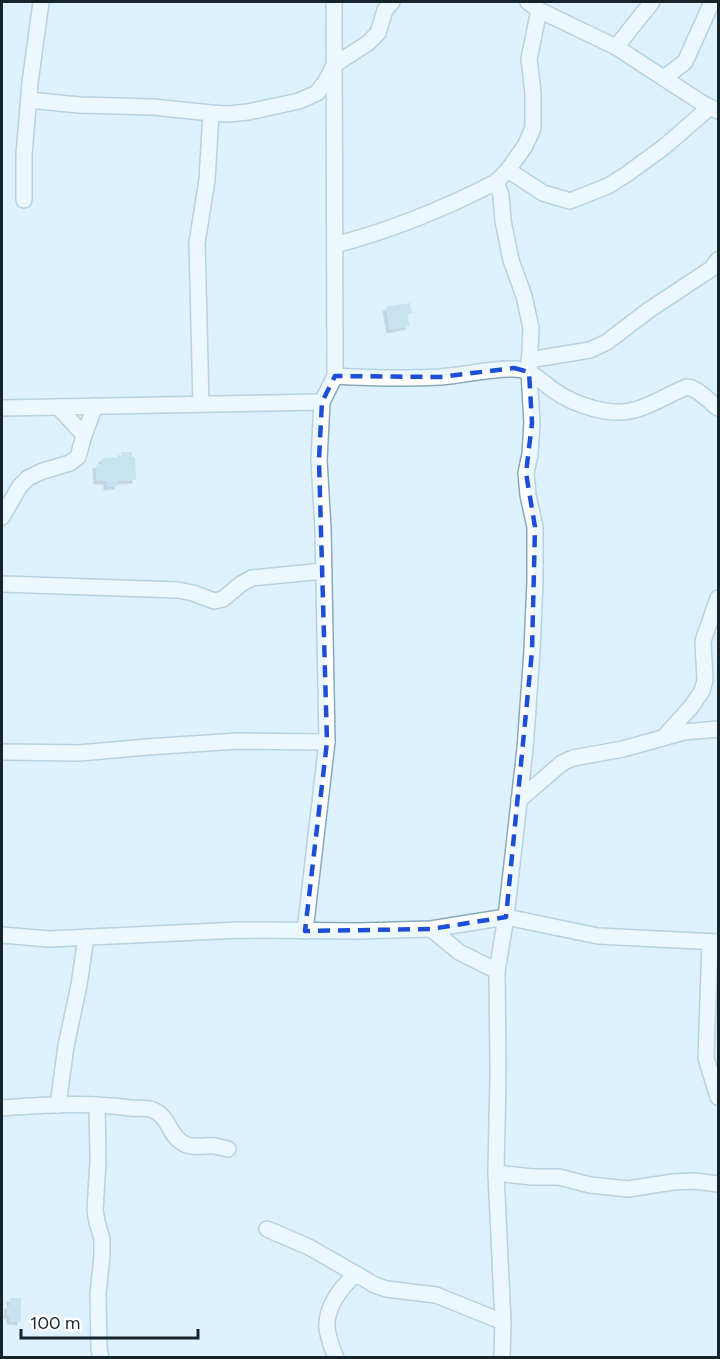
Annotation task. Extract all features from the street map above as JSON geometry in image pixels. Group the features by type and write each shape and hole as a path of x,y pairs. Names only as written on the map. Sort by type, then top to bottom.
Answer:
{"street":[{"path":"24,200 24,155 41,2"},
{"path":"305,931 327,742 324,571 319,460 322,402 335,376 334,2"},
{"path":"616,47 652,2"},
{"path":"664,78 685,62 712,2"},
{"path":"29,100 79,105 153,107 211,113 248,112 299,101 317,93 334,65 368,44 378,33 387,4"},
{"path":"335,245 403,225 446,207 496,182 508,170 525,146 533,128 533,93 529,58 533,6 616,47 714,109 627,174 608,186 570,201 543,193 508,170"},
{"path":"201,404 197,243 207,180 211,113"},
{"path":"496,182 501,195 503,221 511,260 524,296 531,328 529,366 532,423 526,473 535,527 531,662 519,800 506,917 497,971 496,1173 503,1322 502,1358"},
{"path":"335,376 440,377 529,366 590,350 607,342 649,310 711,269 718,260"},
{"path":"529,366 568,399 582,406 619,412 637,410 687,387 692,387 718,408"},
{"path":"2,408 322,402"},
{"path":"2,517 20,486 28,478 70,463 78,457 95,406"},
{"path":"58,407 84,435"},
{"path":"2,584 178,590 214,601 223,599 252,578 324,571"},
{"path":"663,738 702,691 705,680 703,641 718,598"},
{"path":"519,800 562,763 573,758 623,749 684,732 718,729"},
{"path":"2,752 79,753 238,741 327,742"},
{"path":"2,935 49,939 240,930 431,929 506,917 597,936 714,942 706,1058 718,1096"},
{"path":"431,929 459,952 497,971"},
{"path":"58,1104 86,937"},
{"path":"2,1108 58,1104 153,1110 166,1120 181,1143 188,1146 215,1146 228,1149"},
{"path":"97,1105 98,1161 95,1210 96,1222 102,1239 99,1294 101,1358"},
{"path":"496,1173 559,1177 590,1185 628,1189 695,1181 718,1184"},
{"path":"267,1228 309,1247 380,1287 436,1295 503,1322"},
{"path":"336,1358 327,1330 328,1316 340,1289 356,1274"}],"highlighted area":[{"path":"514,368 529,372 532,423 526,473 535,527 532,651 506,917 431,929 305,931 327,742 319,460 322,402 335,376 440,377"}],"building":[{"path":"410,303 412,313 407,314 410,326 390,330 386,307"},
{"path":"121,452 132,452 132,457 135,457 136,480 118,481 118,486 107,487 107,481 97,481 96,465 102,464 102,458 122,457"},
{"path":"10,1298 21,1298 21,1322 10,1321 10,1315 7,1316"}]}
